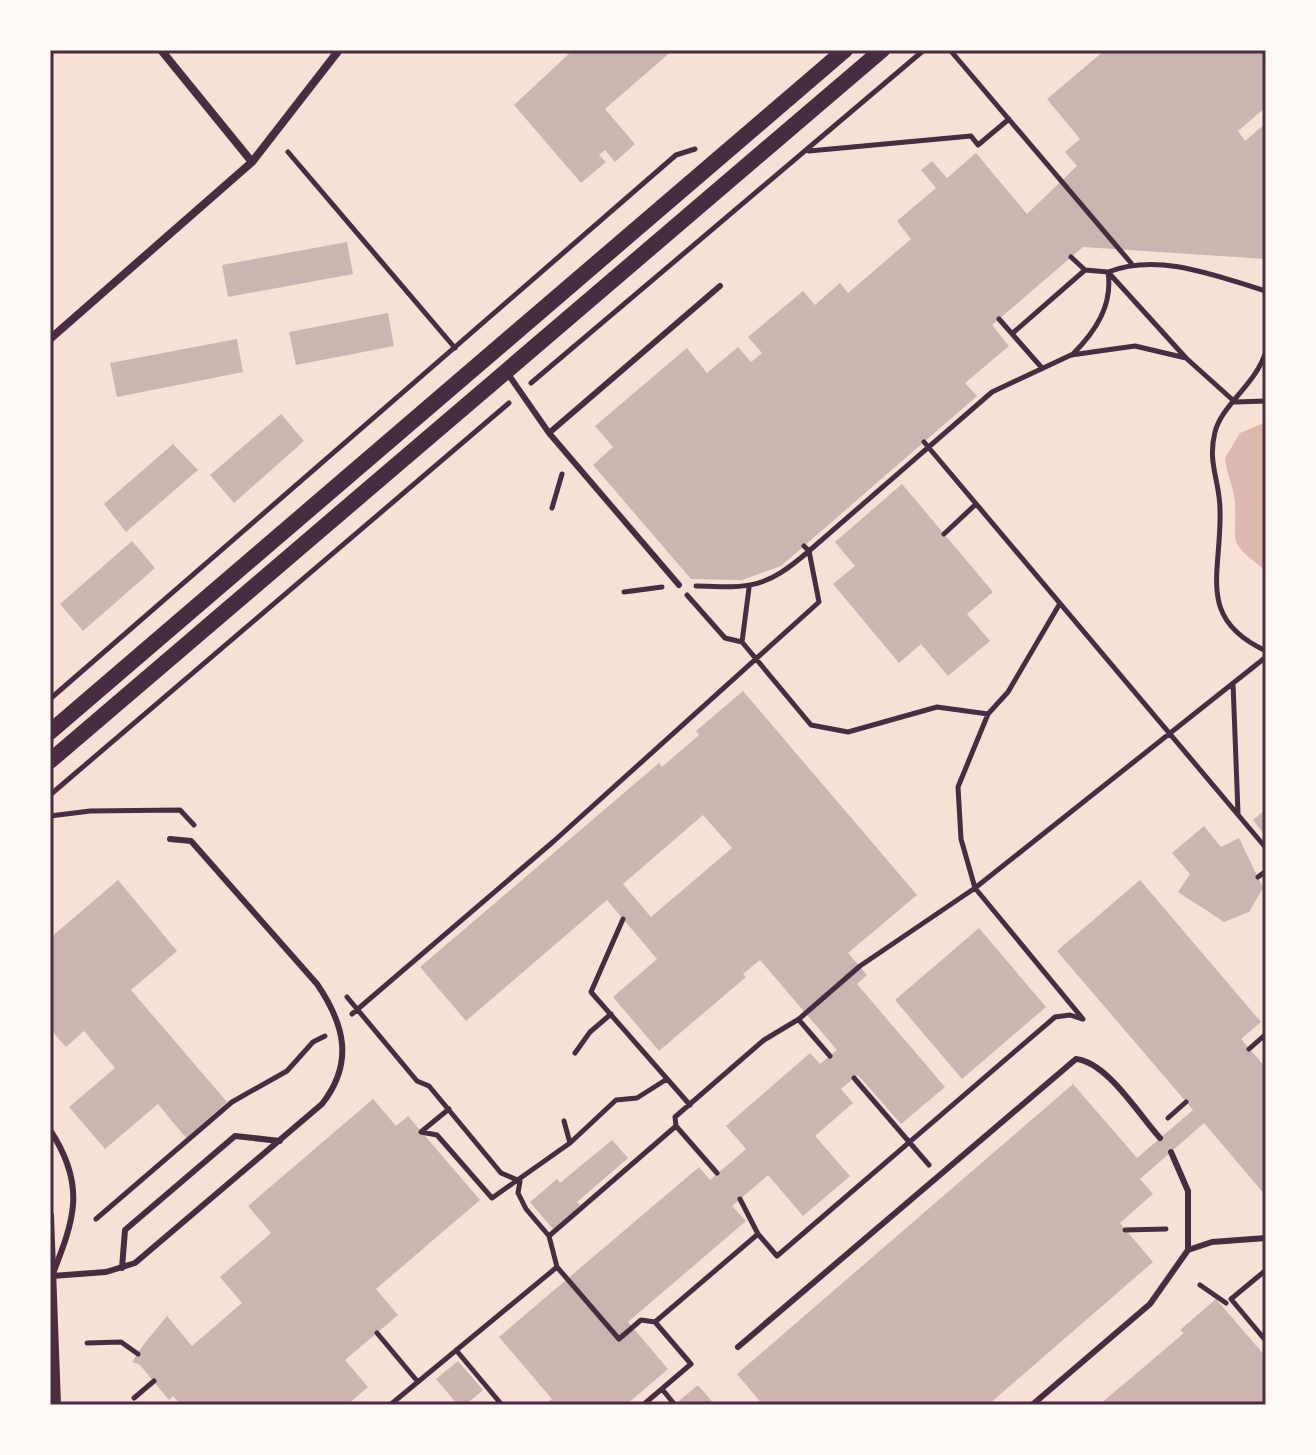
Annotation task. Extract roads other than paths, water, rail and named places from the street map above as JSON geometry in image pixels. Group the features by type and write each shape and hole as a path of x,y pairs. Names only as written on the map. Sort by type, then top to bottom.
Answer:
{"main road":[{"path":"50,732 845,50"},
{"path":"50,761 382,476 453,420 505,371 882,50"}],"street":[{"path":"161,50 252,162"},
{"path":"50,339 252,162 339,50"},
{"path":"50,1215 57,1405"}],"lane":[{"path":"549,433 720,286"},
{"path":"505,371 549,433 679,585"},
{"path":"50,1130 68,1170 75,1203 74,1220 52,1276 122,1268 145,1256 280,1141 332,1091 339,1077 344,1049 340,1024 317,984 191,841 170,839"},
{"path":"738,1347 1076,1059 1090,1061 1102,1071 1160,1138"},
{"path":"122,1268 125,1230 235,1136 280,1141"},
{"path":"1032,1405 1150,1304 1188,1250 1188,1191 1171,1152"},
{"path":"1188,1250 1212,1242 1266,1238"}]}
